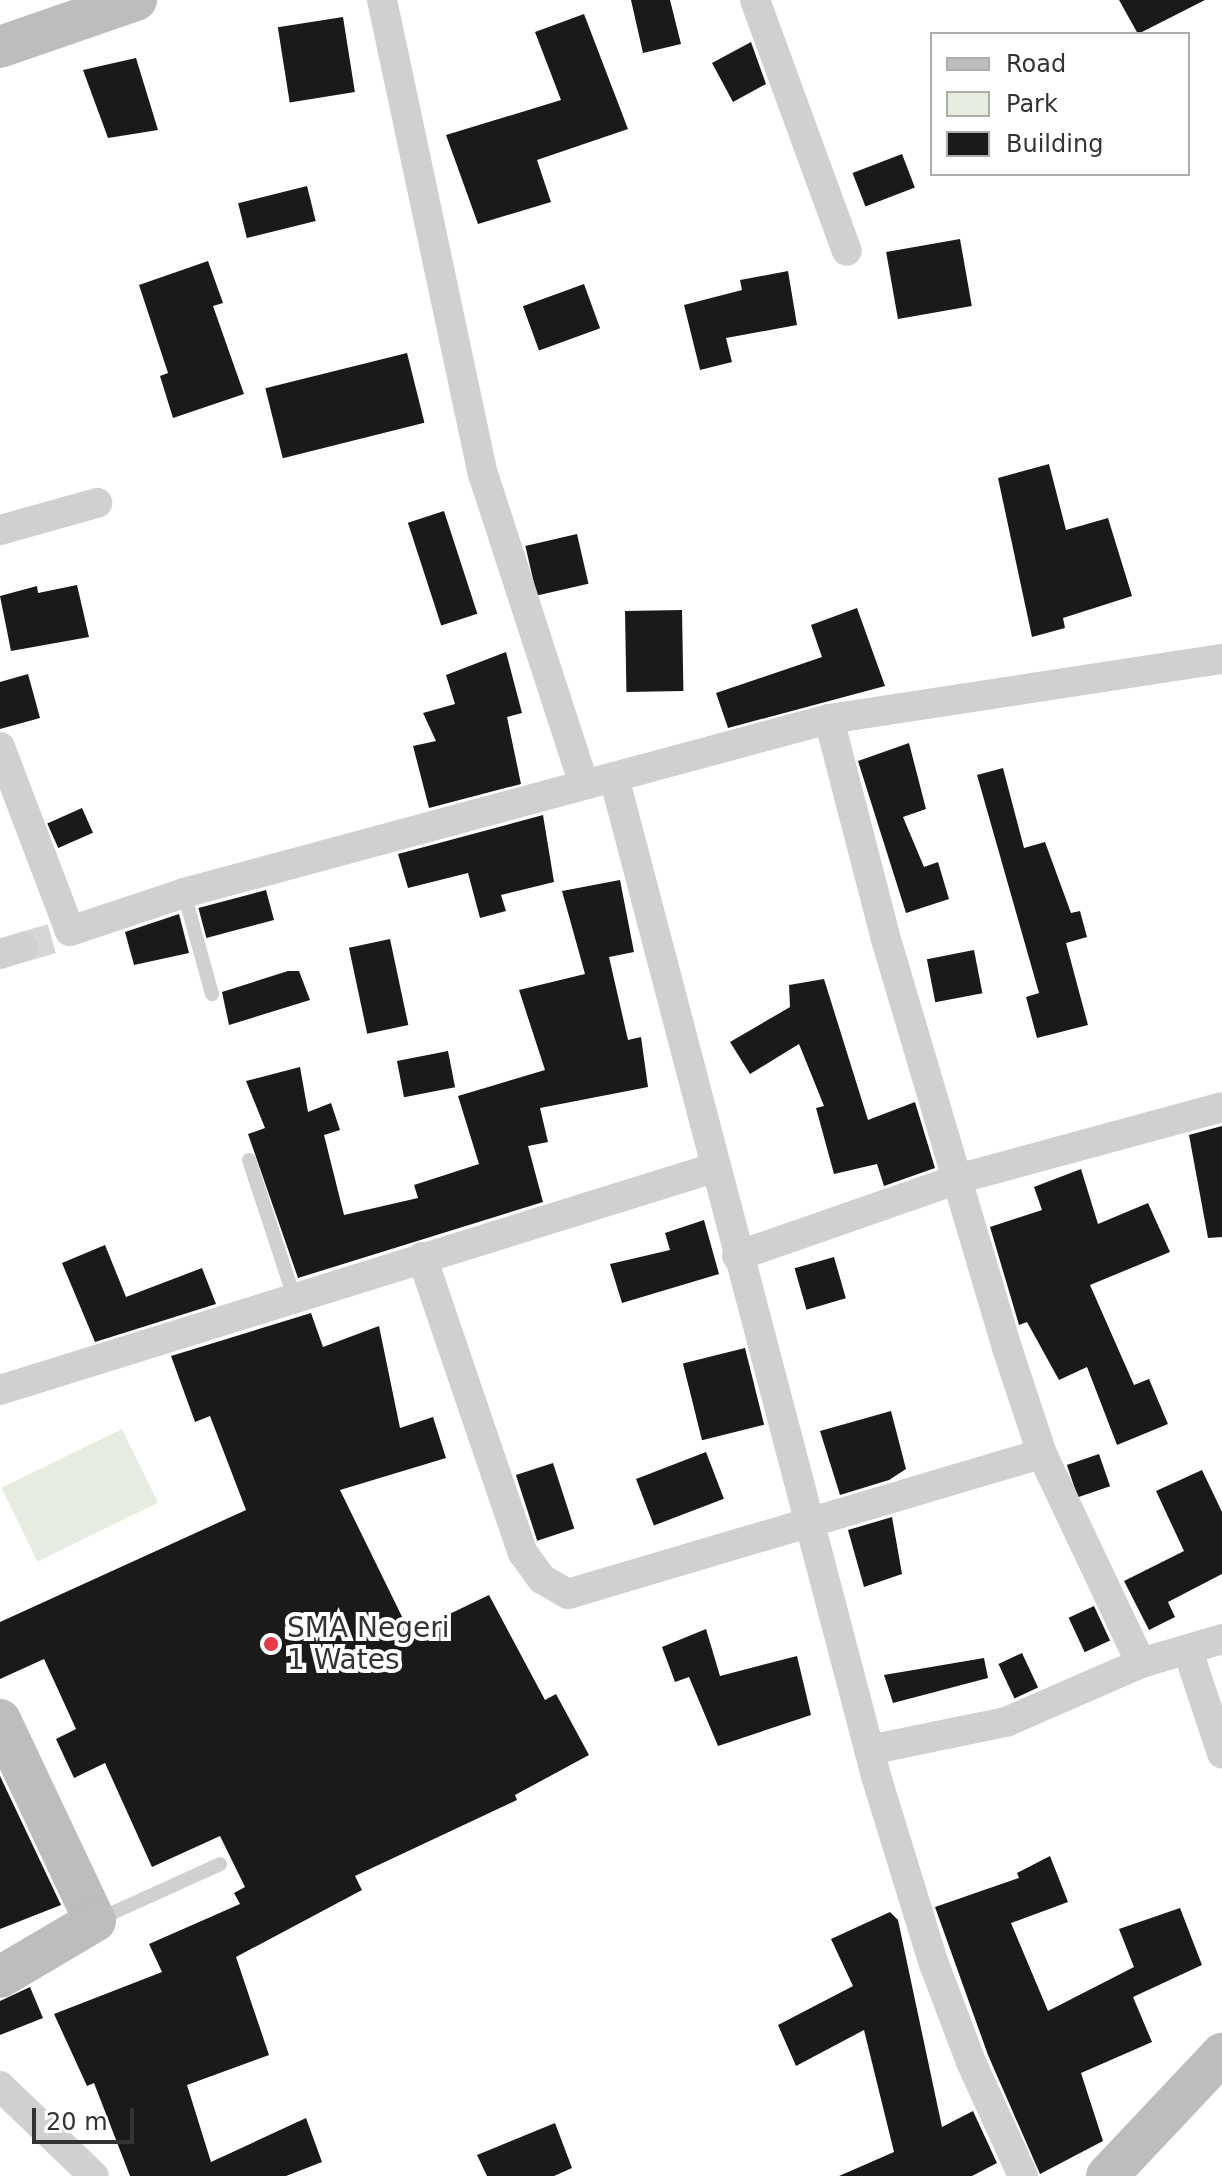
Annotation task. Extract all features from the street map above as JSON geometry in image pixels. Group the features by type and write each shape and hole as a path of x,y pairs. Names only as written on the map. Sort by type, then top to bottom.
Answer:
{"street":[{"path":"0,47 136,0"},
{"path":"382,0 483,474 584,784"},
{"path":"755,0 847,251"},
{"path":"0,530 97,503"},
{"path":"0,747 62,934 184,893 829,719 1222,659"},
{"path":"829,719 885,936 961,1178 1042,1454 1141,1663"},
{"path":"614,777 737,1256 869,1750 934,1964 971,2062 1023,2176"},
{"path":"737,1256 961,1178 1222,1107"},
{"path":"0,1390 714,1168"},
{"path":"422,1257 523,1553 554,1589 568,1594 1042,1454"},
{"path":"869,1750 1006,1722 1141,1663 1222,1639"},
{"path":"1188,1651 1222,1753"},
{"path":"0,1720 95,1921 0,1977"},
{"path":"1107,2176 1222,2054"},
{"path":"0,2086 94,2176"}],"lane":[{"path":"184,893 212,994"},
{"path":"249,1160 294,1297"},
{"path":"95,1921 220,1864"}],"green space":[{"path":"122,1429 158,1503 38,1561 2,1488"}],"building":[{"path":"631,0 670,0 681,44 643,53"},
{"path":"1119,0 1205,0 1142,32 1137,32"},
{"path":"584,14 628,129 537,160 551,202 478,224 446,135 561,100 535,32"},
{"path":"343,17 355,92 290,102 278,27"},
{"path":"751,42 766,84 733,102 712,63"},
{"path":"136,58 158,130 108,138 83,70"},
{"path":"902,154 915,188 865,207 853,173"},
{"path":"307,186 316,221 247,238 238,203"},
{"path":"960,239 972,306 898,319 886,252"},
{"path":"208,261 223,303 213,306 244,394 173,418 160,376 168,373 139,285"},
{"path":"788,271 797,325 726,338 732,362 700,370 684,305 742,290 740,280"},
{"path":"584,284 600,328 539,350 523,306"},
{"path":"407,353 424,423 283,458 265,388"},
{"path":"1049,464 1066,530 1108,518 1132,596 1063,618 1065,628 1032,637 998,478"},
{"path":"444,511 477,614 441,625 408,523"},
{"path":"577,534 588,584 537,596 525,546"},
{"path":"77,585 89,637 11,651 0,596 37,586 38,593"},
{"path":"857,608 885,686 728,728 716,693 822,657 811,625"},
{"path":"682,610 683,691 626,692 625,611"},
{"path":"506,652 522,713 507,717 521,784 429,808 413,746 436,741 423,713 455,704 446,675"},
{"path":"28,674 40,718 0,729 0,682"},
{"path":"909,743 926,809 903,817 924,867 938,862 949,899 906,913 858,761"},
{"path":"1003,768 1024,848 1045,842 1071,913 1080,911 1087,937 1066,943 1088,1025 1037,1038 1026,997 1039,993 977,775"},
{"path":"82,808 93,833 58,848 47,823"},
{"path":"543,815 554,882 501,895 506,911 480,918 468,873 408,888 398,854"},
{"path":"620,880 634,952 609,957 628,1040 641,1037 648,1087 540,1108 548,1142 528,1146 543,1202 298,1278 248,1134 265,1128 246,1081 300,1067 308,1112 331,1103 340,1130 324,1135 344,1215 418,1198 414,1185 479,1164 458,1096 545,1070 519,990 585,974 562,891"},
{"path":"266,890 274,920 206,938 198,908"},
{"path":"179,914 189,953 134,965 125,932"},
{"path":"390,939 408,1025 367,1034 349,948"},
{"path":"974,950 982,993 935,1002 927,959"},
{"path":"288,971 299,971 310,1000 229,1025 222,992"},
{"path":"824,979 868,1120 915,1102 935,1168 884,1186 877,1164 834,1174 816,1108 824,1106 799,1044 750,1074 730,1042 790,1007 789,985"},
{"path":"448,1051 455,1087 404,1097 397,1061"},
{"path":"1222,1126 1222,1237 1208,1238 1189,1135"},
{"path":"1081,1169 1098,1224 1148,1203 1170,1252 1090,1285 1134,1385 1149,1379 1168,1424 1117,1445 1087,1367 1059,1380 1027,1322 1019,1325 990,1227 1042,1210 1034,1187"},
{"path":"704,1220 719,1274 622,1303 610,1264 670,1250 665,1233"},
{"path":"105,1245 126,1297 202,1268 216,1304 95,1342 62,1263"},
{"path":"834,1257 846,1298 806,1310 795,1268"},
{"name":"SMA Negeri 1 Wates","path":"311,1313 323,1347 379,1326 400,1428 433,1417 446,1458 340,1490 410,1633 489,1595 545,1700 556,1694 589,1755 515,1795 517,1800 355,1876 362,1890 236,1957 269,2055 187,2085 211,2162 306,2118 322,2162 286,2176 130,2176 94,2083 87,2086 54,2014 162,1972 149,1944 240,1904 234,1893 245,1887 220,1836 152,1867 105,1763 74,1778 56,1739 76,1729 44,1659 0,1679 0,1622 246,1510 210,1416 195,1422 171,1356"},
{"path":"745,1348 764,1425 702,1440 683,1363"},
{"path":"891,1411 906,1469 889,1480 840,1495 820,1431"},
{"path":"706,1452 724,1499 654,1526 636,1479"},
{"path":"1099,1454 1110,1486 1078,1497 1067,1465"},
{"path":"553,1463 574,1529 537,1541 516,1475"},
{"path":"1202,1470 1222,1512 1222,1574 1168,1602 1175,1617 1149,1630 1124,1581 1184,1551 1156,1491"},
{"path":"892,1517 902,1574 864,1587 848,1530"},
{"path":"1094,1606 1110,1640 1085,1652 1069,1618"},
{"path":"706,1629 720,1676 797,1656 811,1715 718,1746 689,1677 675,1682 662,1647"},
{"path":"1022,1653 1038,1687 1014,1698 998,1664"},
{"path":"984,1658 988,1678 893,1703 884,1675"},
{"path":"0,1776 61,1905 0,1929"},
{"path":"1050,1856 1068,1902 1011,1923 1048,2011 1134,1967 1119,1929 1180,1908 1202,1965 1133,1997 1152,2042 1081,2073 1103,2141 1040,2174 988,2055 935,1907 1019,1878 1017,1873"},
{"path":"890,1912 898,1920 942,2127 973,2111 997,2163 972,2176 839,2176 894,2152 864,2030 796,2066 778,2025 853,1986 831,1939"},
{"path":"30,1987 43,2018 0,2035 0,2001"},
{"path":"555,2123 572,2168 554,2176 487,2176 477,2155"}],"tunnel":[{"path":"23,947 54,938"}],"place":[{"name":"SMA Negeri 1 Wates","path":"271,1644"}]}
